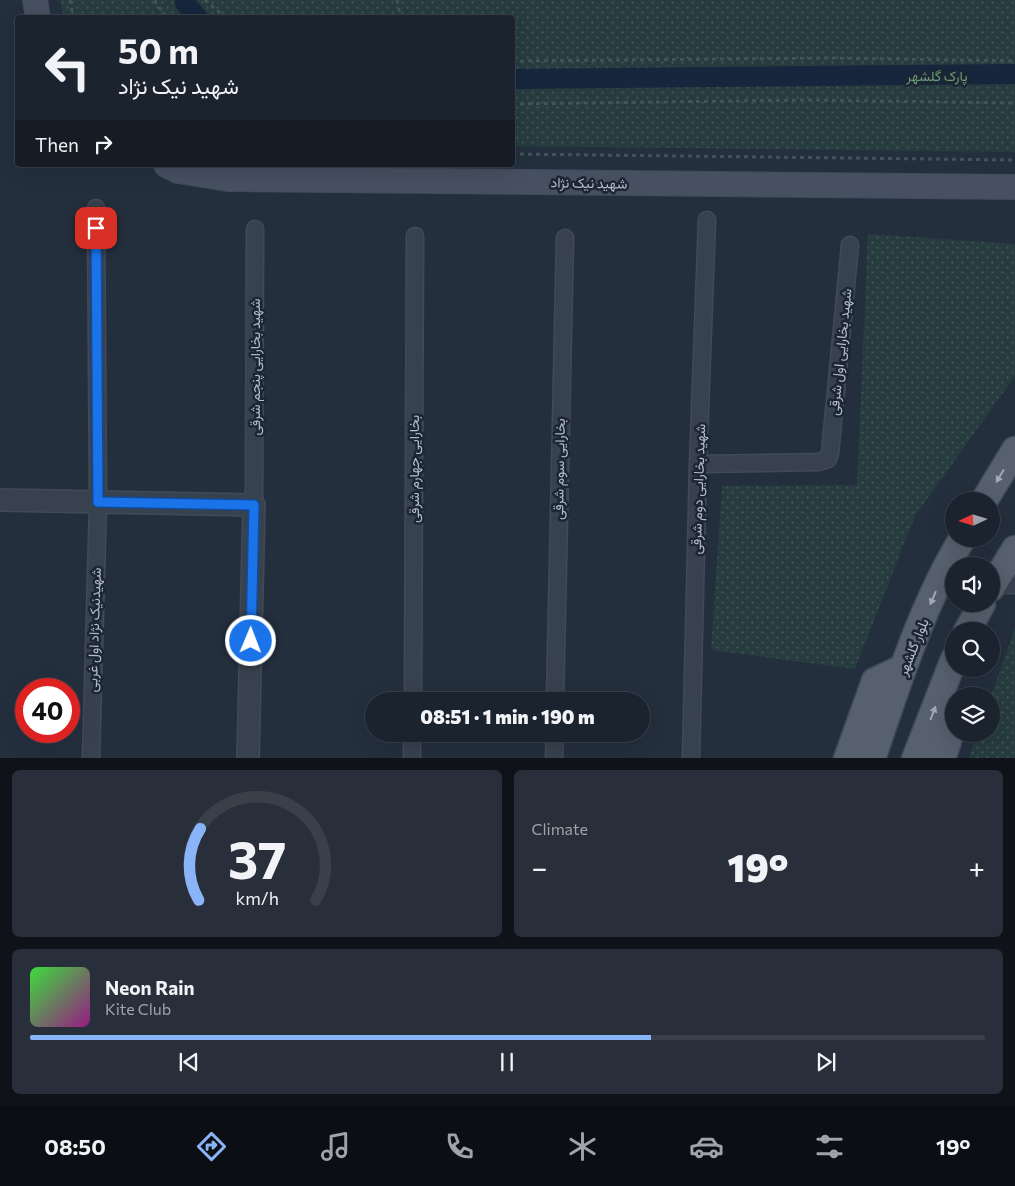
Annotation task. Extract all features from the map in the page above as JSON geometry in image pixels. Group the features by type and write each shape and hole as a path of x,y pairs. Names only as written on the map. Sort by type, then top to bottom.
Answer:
{"main road":[{"path":"35,0 38,15"},
{"name":"شهید نیک نژاد","path":"170,167 178,171 228,179 1015,187"},
{"path":"989,492 1015,450"},
{"name":"بلوار گلشهر","path":"872,758 903,668 946,565 956,548"},
{"path":"1000,580 1015,549"},
{"path":"848,758 875,681 903,668"},
{"path":"916,758 946,677"},
{"path":"827,758 856,732"},
{"path":"942,758 947,742"}],"street":[{"name":"شهیدنیک نژاد اول غربی","path":"91,758 98,502 96,208"},
{"name":"شهید بخارایی دوم شرقی","path":"691,758 698,464 707,220"},
{"name":"شهید بخارایی پنجم شرقی","path":"254,505 255,229"},
{"name":"بخارایی جهارم شرقی","path":"413,692 415,236"},
{"name":"بخارایی سوم شرقی","path":"555,692 564,238"},
{"name":"شهید بخارایی اول شرقی","path":"698,464 819,462 828,459 850,245"},
{"path":"0,500 254,505 248,758"},
{"path":"412,742 412,758"},
{"path":"554,758 555,742"}],"path":[{"path":"70,0 72,15"},
{"path":"155,0 165,15"},
{"path":"205,0 222,15"},
{"path":"397,0 400,15"},
{"path":"515,61 832,58 1015,61"},
{"path":"515,104 808,100 1015,103"},
{"path":"515,154 1015,160"}],"green space":[{"name":"پارک گلشهر","path":"60,0 1015,0 1015,152 515,146 515,15 63,15"},
{"path":"868,234 1015,244 1015,376 915,516 855,669 711,650 722,486 857,485"},
{"path":"1015,628 1015,758 969,758 974,742 1000,742 1000,687 994,687 998,677 1000,677 1000,670"}],"waterway":[{"path":"185,0 185,3 195,15"},
{"path":"515,79 1015,74"}],"route":[{"path":"96,228 98,502 254,505 251,641"}]}
